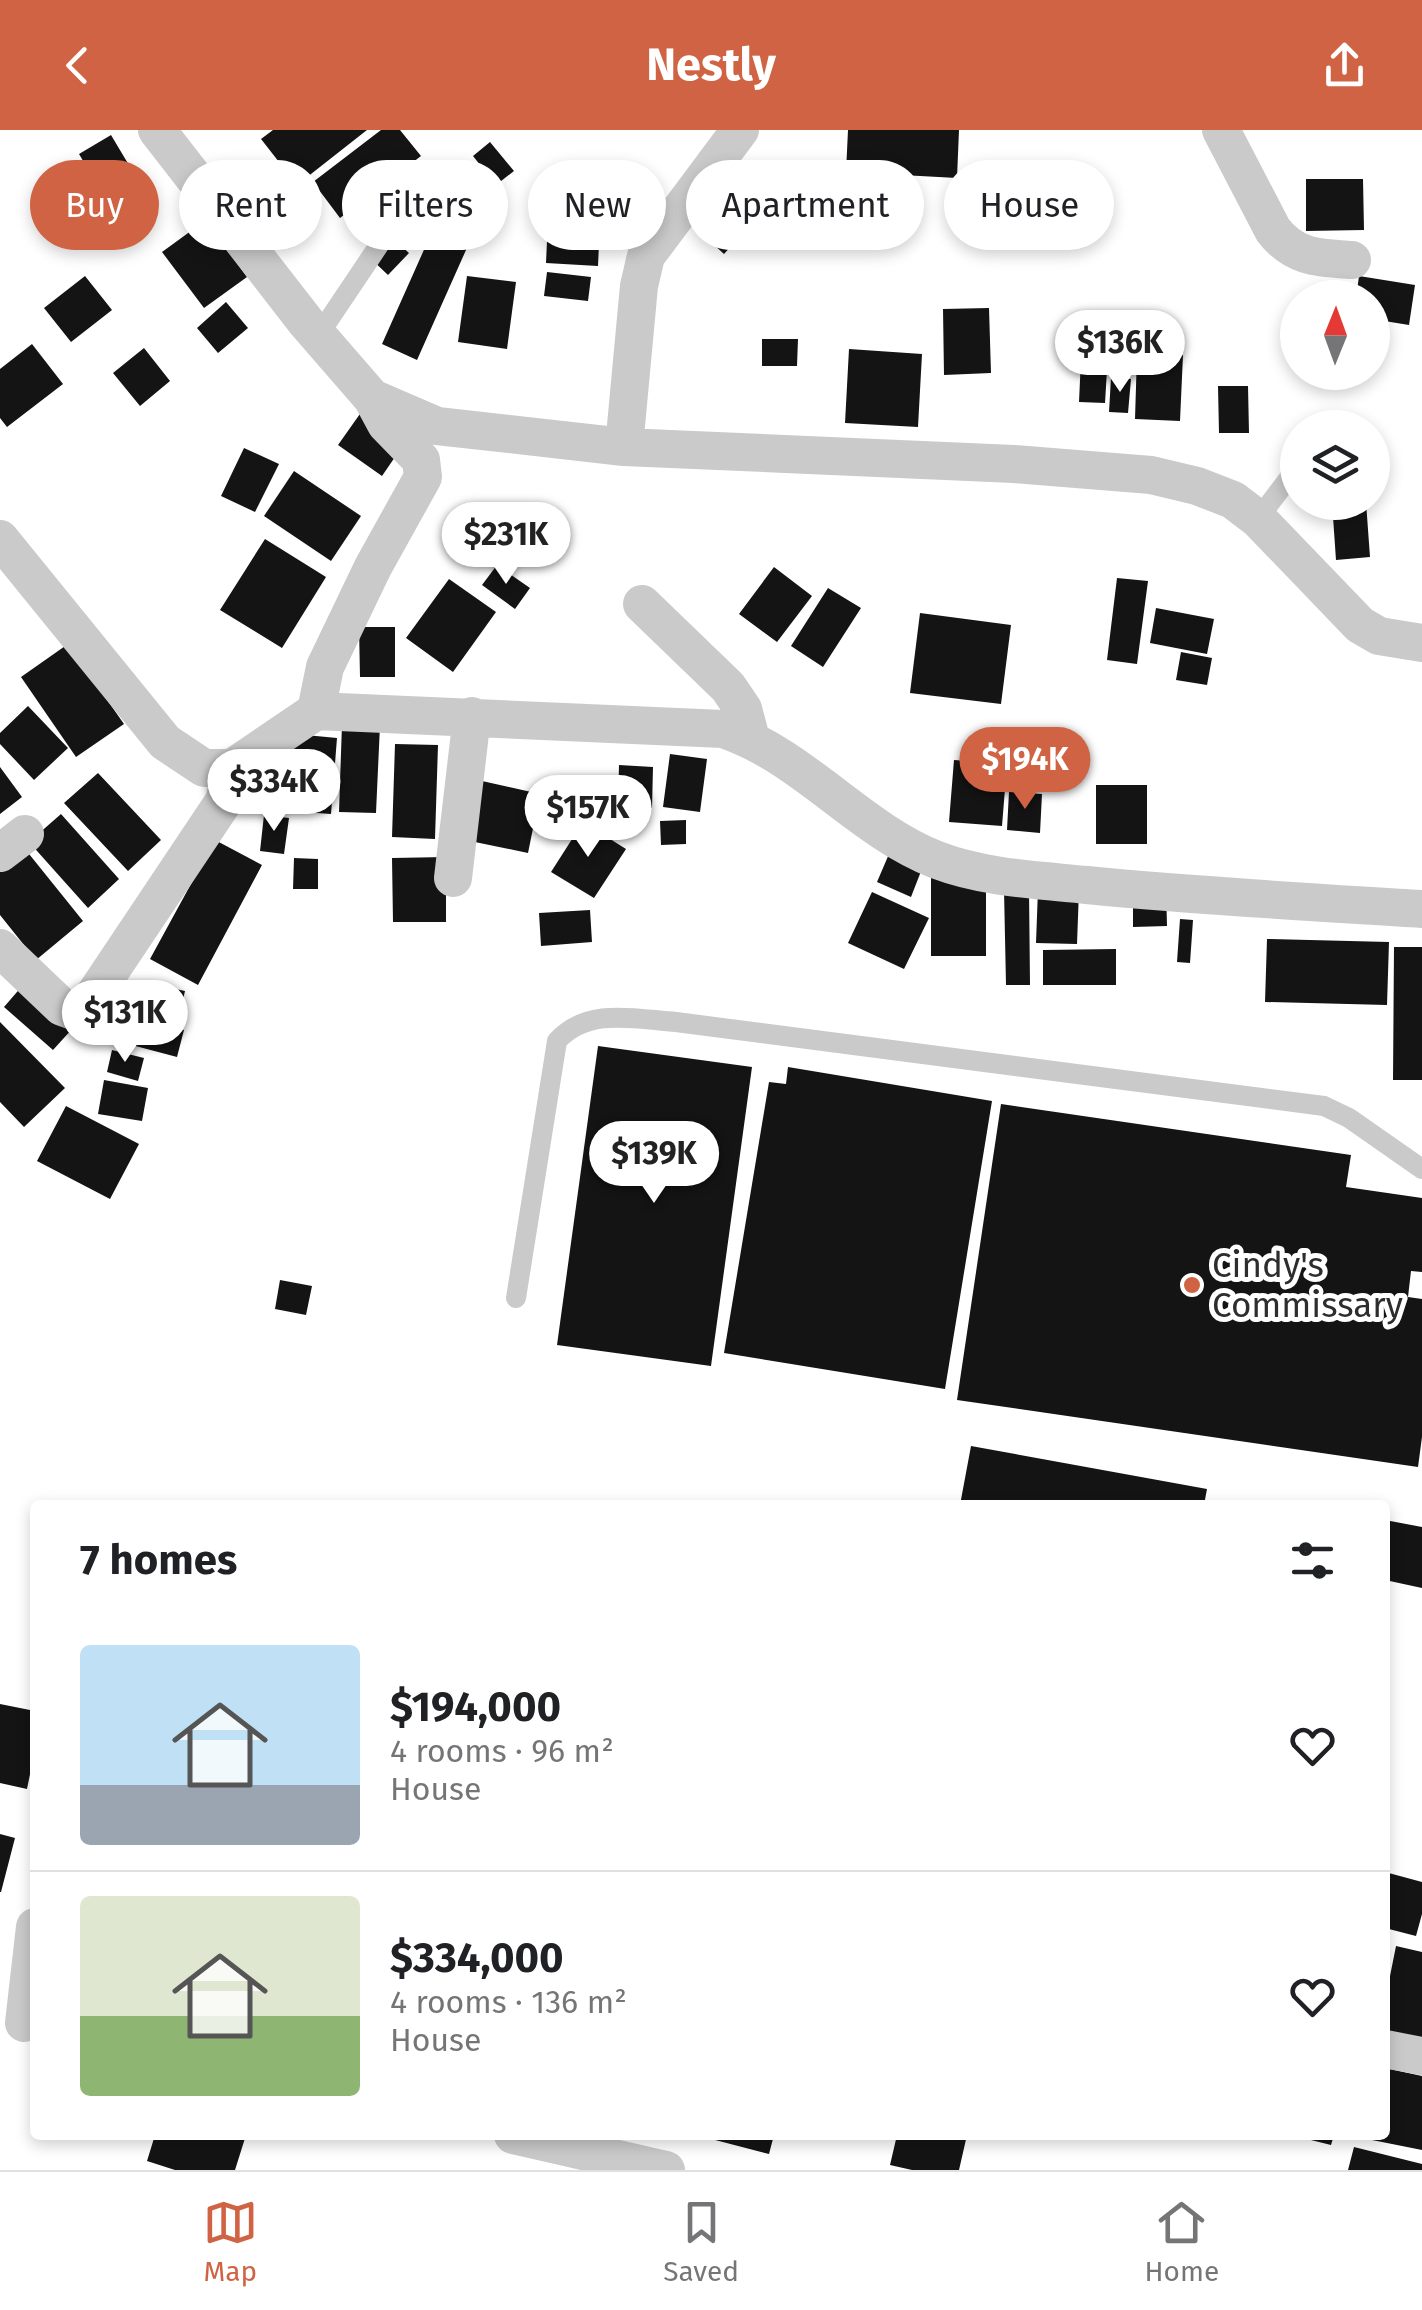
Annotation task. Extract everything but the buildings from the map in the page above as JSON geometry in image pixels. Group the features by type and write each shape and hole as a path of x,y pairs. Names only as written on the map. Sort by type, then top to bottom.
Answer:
{"street":[{"path":"157,130 318,336 372,398 386,424 417,453 423,478 373,567 325,668 316,711"},
{"path":"624,447 646,256 740,130"},
{"path":"1222,130 1272,230 1283,244 1306,256 1352,260"},
{"path":"372,398 437,426 624,447 1100,469 1151,475 1233,500 1258,518 1360,625 1379,636 1422,644"},
{"path":"0,539 165,742 204,768 232,768 316,711 723,729 779,754 906,846 939,861 1000,875 1142,890 1422,909"},
{"path":"642,604 728,687 742,709 752,739"},
{"path":"452,878 472,716"},
{"path":"0,948 62,1006 73,1011 85,1010 224,802 232,768"},
{"path":"20,2022 30,1959"},
{"path":"1390,2050 1422,2056"},
{"path":"535,2140 666,2170"}],"lane":[{"path":"318,336 376,250"},
{"path":"1258,518 1280,489"},
{"path":"516,1298 557,1041 580,1022 602,1018 676,1022 1324,1106 1350,1118 1422,1169"}],"place":[{"name":"Cindy's Commissary","path":"1192,1285"}]}
